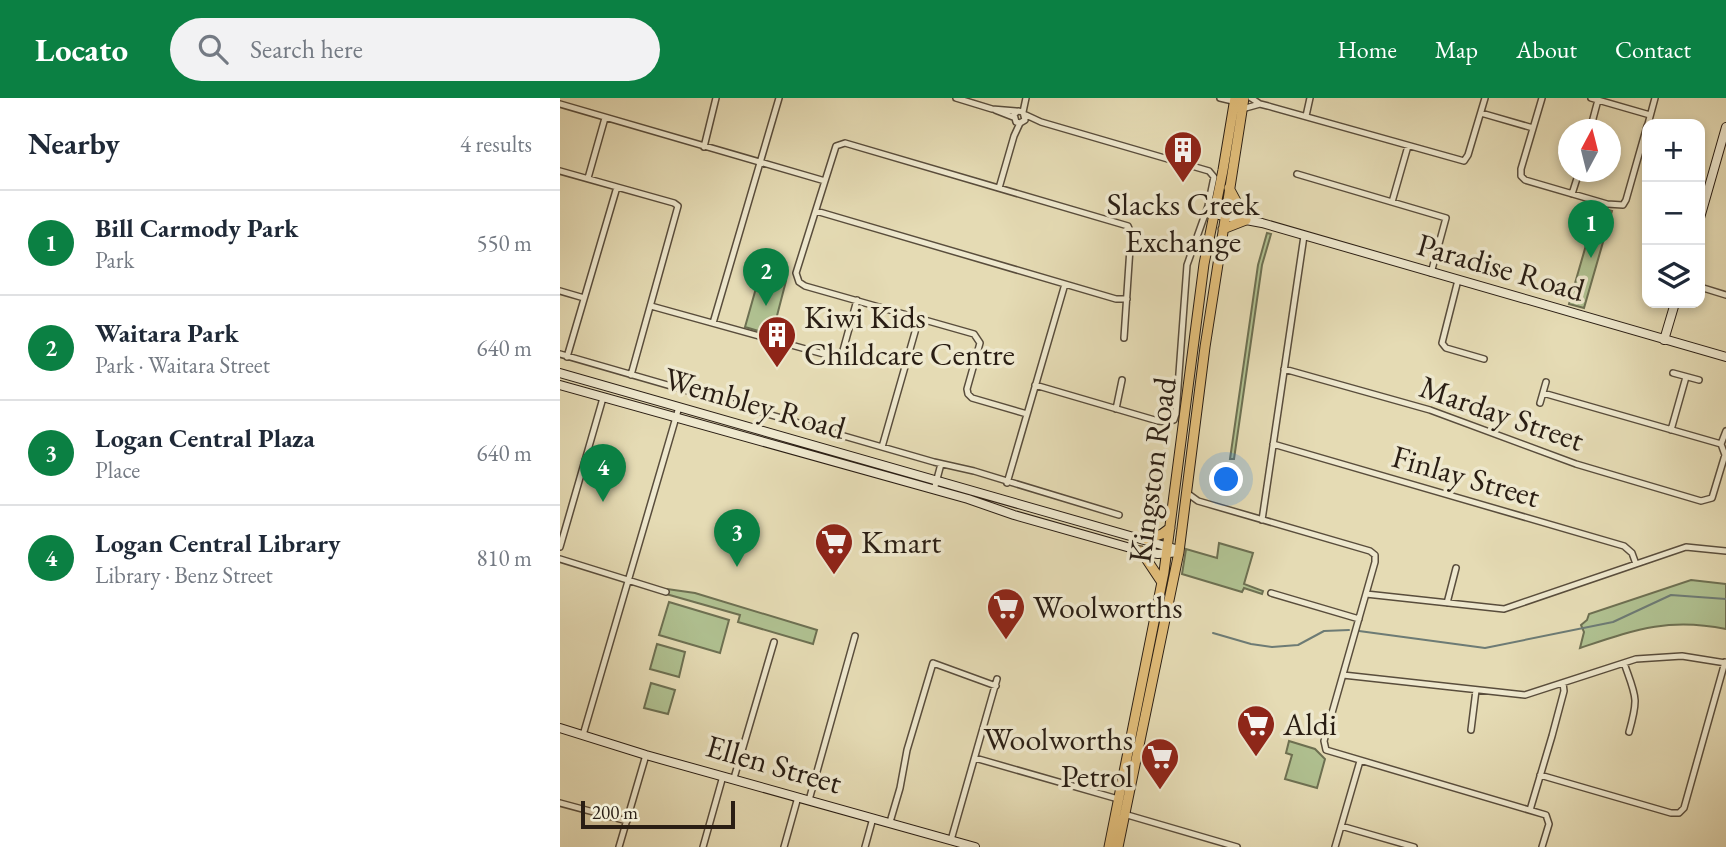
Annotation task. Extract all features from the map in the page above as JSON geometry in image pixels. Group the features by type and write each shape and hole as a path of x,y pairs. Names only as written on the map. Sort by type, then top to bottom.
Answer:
{"main road":[{"name":"Kingston Road","path":"1109,847 1167,550 1205,254 1229,188 1239,101"},
{"name":"Kingston Road","path":"1118,847 1179,551 1223,229 1220,212 1239,101"},
{"path":"1705,200 1726,127"},
{"path":"1223,229 1244,217 1229,188"},
{"name":"Paradise Road","path":"1220,212 1726,358"},
{"path":"1664,340 1674,308"},
{"name":"Wembley Road","path":"560,373 1146,539 1167,550"},
{"name":"Wembley Road","path":"560,385 1141,551 1179,551"},
{"path":"1146,539 1170,528"},
{"path":"1141,551 1161,581"},
{"name":"Ellen Street","path":"560,729 890,822 947,842 975,847"}],"street":[{"path":"704,147 716,98"},
{"path":"713,323 779,98"},
{"path":"956,98 1213,173 1210,197 1188,261 1174,420 1163,422 1035,385"},
{"path":"999,188 1025,98"},
{"path":"1220,98 1260,104 1464,161 1485,98"},
{"path":"1251,98 1260,104"},
{"path":"1306,116 1310,98"},
{"path":"1542,98 1521,176 1525,180 1613,205 1623,205 1642,142"},
{"path":"1649,119 1655,98"},
{"path":"1591,119 1594,99 1650,115"},
{"path":"560,104 825,181"},
{"path":"1481,113 1533,128"},
{"path":"588,178 605,118"},
{"path":"1027,414 972,398 968,394 967,389 980,343 974,334 805,286 799,282 796,273 839,144 1131,228 1124,338"},
{"path":"1392,202 1408,146"},
{"path":"560,171 678,206 631,375"},
{"path":"1297,174 1446,218 1431,272"},
{"path":"1572,194 1575,182"},
{"path":"568,357 617,187"},
{"path":"816,211 1116,299 1127,299"},
{"path":"1262,520 1304,236"},
{"path":"1458,280 1442,344 1446,348 1484,359"},
{"path":"1007,483 1065,284"},
{"path":"1705,289 1726,295"},
{"path":"560,291 584,298"},
{"path":"651,306 838,358 842,354 857,300"},
{"path":"1184,303 1198,305"},
{"path":"882,447 919,318"},
{"name":"Wembley Road","path":"560,355 1119,515"},
{"name":"Marday Street","path":"1284,369 1430,410 1576,464 1704,501 1712,498 1714,493 1725,455 1723,445"},
{"path":"1673,373 1699,380"},
{"path":"1671,430 1686,377"},
{"path":"1116,409 1122,380"},
{"path":"1540,403 1546,382"},
{"path":"1543,393 1723,445 1726,431"},
{"path":"560,547 603,398"},
{"path":"583,735 679,407"},
{"name":"Finlay Street","path":"1273,444 1623,546 1632,553 1636,564"},
{"path":"941,464 941,481"},
{"path":"938,491 949,466"},
{"path":"1187,498 1370,551 1375,555 1376,562 1324,747 1331,753 1546,815 1548,818 1542,847"},
{"path":"1366,594 1504,608 1686,547 1726,551"},
{"path":"560,559 666,592"},
{"path":"1447,603 1456,568"},
{"path":"1271,593 1359,619"},
{"path":"809,800 855,636"},
{"path":"734,778 774,642"},
{"path":"1343,675 1525,695 1636,659 1682,656 1726,662 1684,808 1679,813 1671,813 1540,775"},
{"path":"890,822 900,788 906,750 933,663 996,682 975,758 947,842"},
{"path":"1624,663 1636,699 1629,732"},
{"path":"1530,810 1564,691 1563,683"},
{"path":"1471,730 1476,690"},
{"path":"620,847 646,755"},
{"path":"975,758 1118,799"},
{"path":"1335,847 1360,761"},
{"path":"703,847 723,775"},
{"path":"784,847 798,797"},
{"path":"560,803 627,821"},
{"path":"1124,814 1237,847"},
{"path":"865,847 873,818"},
{"path":"1341,826 1414,847"}],"green space":[{"path":"1597,207 1612,211 1584,308 1569,304"},
{"path":"1267,233 1271,234 1262,265 1234,459 1230,459 1258,265"},
{"path":"760,274 786,281 772,335 745,327"},
{"path":"1219,543 1253,553 1244,584 1263,591 1262,594 1244,588 1242,592 1182,574 1186,549 1217,558"},
{"path":"1691,580 1726,584 1726,629 1686,624 1652,627 1580,648 1584,632 1581,625 1589,614"},
{"path":"667,589 695,593 817,630 813,644 738,622 740,615 666,594"},
{"path":"669,602 729,620 720,653 659,635"},
{"path":"657,644 685,652 679,677 650,669"},
{"path":"651,683 675,690 668,714 644,708"},
{"path":"1289,741 1315,749 1325,759 1317,788 1285,779 1292,755 1286,753"}],"waterway":[{"path":"1359,631 1485,648 1613,622 1671,595 1726,599"},
{"path":"1213,633 1272,647 1298,645 1324,631 1349,630"}],"place":[{"name":"Slacks Creek Exchange","path":"1183,184"},
{"name":"Bill Carmody Park","path":"1591,258"},
{"name":"Waitara Park","path":"766,306"},
{"name":"Kiwi Kids Childcare Centre","path":"777,369"},
{"name":"Logan Central Library","path":"603,502"},
{"name":"Logan Central Plaza","path":"737,567"},
{"name":"Kmart","path":"834,576"},
{"name":"Woolworths","path":"1006,641"},
{"name":"Aldi","path":"1256,758"},
{"name":"Woolworths Petrol","path":"1160,791"}]}
